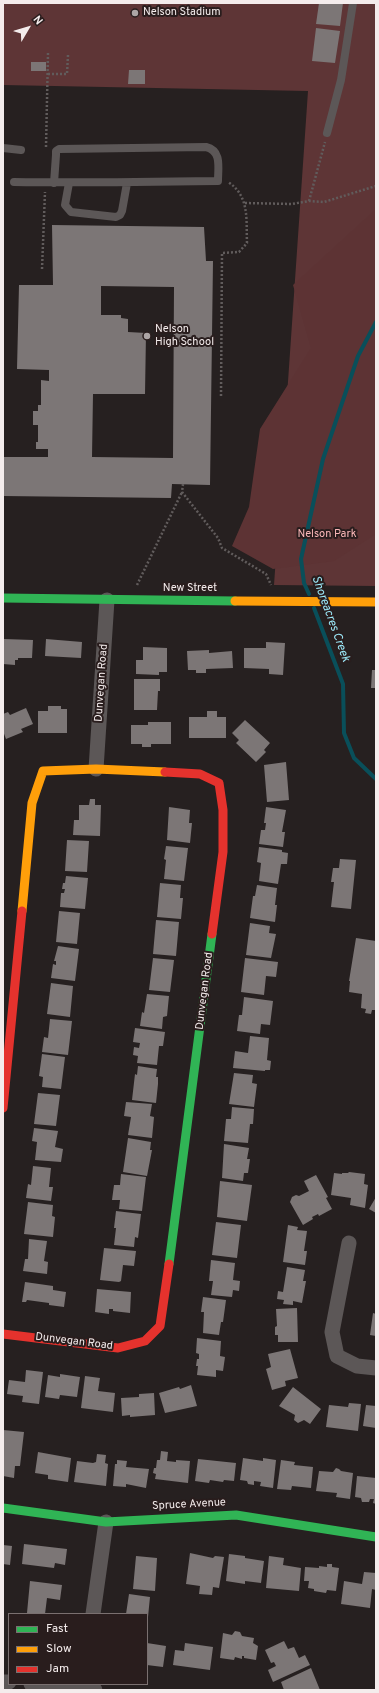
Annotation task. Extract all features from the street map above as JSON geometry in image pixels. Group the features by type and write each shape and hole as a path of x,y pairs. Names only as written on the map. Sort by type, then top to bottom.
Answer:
{"street":[{"name":"New Street","path":"3,598 129,601 376,602"},
{"name":"Dunvegan Road","path":"3,1334 118,1348 145,1341 160,1326 165,1298 223,852 223,810 219,783 200,774 96,769 107,600"},
{"path":"3,1108 32,803 43,771 96,769"},
{"path":"349,1242 332,1332 337,1356 357,1366 376,1368"},
{"name":"Spruce Avenue","path":"3,1508 106,1522 236,1515 376,1537"},
{"path":"93,1613 106,1522"},
{"path":"50,1685 87,1687"}],"lane":[{"path":"327,133 341,80 353,3"},
{"path":"14,182 54,183 218,181 218,156 212,149 206,147 59,149 56,151 54,183"},
{"path":"3,148 21,150"},
{"path":"69,182 65,205 71,212 116,217 120,215 122,211 126,182"}],"path":[{"path":"48,74 67,74 68,55"},
{"path":"309,201 327,133"},
{"path":"218,181 227,181 233,185 245,203 247,243 240,252 222,252 221,396"},
{"path":"245,203 292,204 309,201 324,202 376,186"},
{"path":"129,601 182,492 183,484"},
{"path":"182,492 218,538 222,548 266,574 278,602"}],"green space":[{"name":"Nelson Park","path":"3,3 376,3 376,586 274,585 308,91 3,85"},
{"path":"376,209 376,534 334,561 273,569 232,546 249,507 260,429 311,348 293,285"}],"building":[{"path":"319,3 343,3 340,26 316,24"},
{"path":"316,28 340,31 335,63 312,61"},
{"path":"31,62 46,62 46,71 31,71"},
{"path":"129,70 145,70 145,84 128,84"},
{"path":"52,225 204,227 206,261 213,261 210,485 172,484 171,498 3,496 3,457 48,457 48,449 36,449 36,442 38,442 38,425 33,425 33,411 38,411 38,405 41,405 41,380 49,381 49,370 17,369 19,285 53,285","holes":["101,286 174,287 173,458 92,457 93,394 145,394 146,333 128,332 128,319 121,318 121,315 101,315"]},
{"path":"4,639 33,640 32,658 18,658 18,660 15,660 15,665 3,664"},
{"path":"46,639 82,642 81,658 45,656"},
{"path":"266,642 285,643 283,675 269,674 269,669 244,668 244,648 266,648"},
{"path":"143,647 167,648 167,672 159,672 159,675 136,674 136,660 143,660"},
{"path":"209,650 209,653 232,651 233,668 206,669 206,673 196,673 196,670 188,670 187,651"},
{"path":"372,670 376,670 376,688 371,688"},
{"path":"134,679 160,679 157,710 134,710"},
{"path":"48,706 61,706 61,709 67,709 67,733 38,733 38,711 48,711"},
{"path":"26,708 33,724 21,729 23,732 6,739 3,731 3,714 8,712 10,715"},
{"path":"207,711 217,711 217,717 226,717 226,738 189,738 189,717 207,717"},
{"path":"245,720 270,743 264,750 266,752 256,762 236,743 239,740 232,733"},
{"path":"148,722 171,722 171,744 151,744 151,747 142,747 142,744 131,744 131,725 148,725"},
{"path":"286,762 289,800 267,802 264,765"},
{"path":"90,799 95,799 95,805 101,805 100,836 73,835 74,820 79,820 79,805 89,805"},
{"path":"169,807 190,810 189,823 192,823 190,843 167,840"},
{"path":"266,807 286,810 282,832 285,832 283,847 259,844 261,830 265,830 266,823 264,823"},
{"path":"67,840 89,841 87,872 65,871"},
{"path":"166,846 188,848 184,881 164,879 166,860 164,859"},
{"path":"259,847 282,850 282,852 288,853 287,864 281,864 278,884 259,881 261,863 257,862"},
{"path":"340,859 356,860 351,909 331,907 334,882 331,882 333,868 339,868"},
{"path":"66,876 88,878 85,909 60,907 61,893 64,893 65,889 62,889"},
{"path":"160,883 181,885 180,898 183,898 181,919 157,917"},
{"path":"257,885 277,888 275,922 250,918 253,896 255,896"},
{"path":"59,911 80,913 77,944 56,942"},
{"path":"156,920 179,922 176,956 153,954"},
{"path":"250,923 270,926 269,933 276,934 271,958 246,955"},
{"path":"356,938 376,941 376,1010 372,1010 371,1014 365,1013 366,1009 361,1008 362,994 349,992 349,981"},
{"path":"58,946 79,949 75,981 51,978 53,964 56,965 56,961 54,961"},
{"path":"153,958 174,960 170,992 149,990"},
{"path":"245,958 278,962 276,977 266,976 264,995 241,992"},
{"path":"51,983 73,986 70,1017 47,1014"},
{"path":"147,994 169,996 167,1016 163,1017 162,1029 140,1026"},
{"path":"244,997 273,1001 270,1025 261,1024 260,1034 237,1031 239,1015 242,1015"},
{"path":"50,1019 72,1021 68,1055 42,1052 44,1037 48,1038"},
{"path":"135,1028 165,1032 163,1046 159,1046 157,1065 137,1063 138,1056 133,1055 134,1047 139,1048 140,1043 133,1042"},
{"path":"250,1036 269,1038 267,1060 271,1061 270,1070 265,1071 233,1068 235,1051 248,1053"},
{"path":"42,1054 65,1057 61,1089 42,1087 43,1077 39,1076"},
{"path":"138,1066 157,1069 156,1077 158,1077 158,1084 156,1103 132,1100 135,1074 137,1075"},
{"path":"234,1073 253,1075 252,1083 257,1084 254,1107 229,1104"},
{"path":"38,1093 60,1095 56,1126 34,1124"},
{"path":"126,1102 152,1104 150,1116 154,1117 152,1138 128,1135 131,1117 124,1116"},
{"path":"232,1107 254,1109 253,1124 250,1124 248,1143 224,1141 226,1119 231,1119"},
{"path":"34,1128 58,1131 55,1147 63,1149 61,1162 35,1160 37,1142 32,1141"},
{"path":"128,1138 151,1142 150,1150 152,1150 147,1176 123,1172"},
{"path":"224,1144 249,1148 247,1159 250,1159 248,1173 244,1173 243,1181 222,1178"},
{"path":"33,1166 51,1168 49,1187 53,1187 51,1201 26,1198 28,1184 31,1185"},
{"path":"349,1172 365,1174 364,1184 368,1185 365,1208 350,1205 351,1198 331,1195 334,1173 342,1174"},
{"path":"121,1174 146,1177 142,1211 119,1209 120,1200 112,1200 114,1185 120,1185"},
{"path":"316,1175 328,1197 326,1198 332,1209 319,1216 318,1214 312,1217 313,1219 303,1225 290,1202 292,1197 296,1195 299,1196 309,1191 304,1181"},
{"path":"220,1181 252,1185 247,1221 217,1217"},
{"path":"376,1197 376,1213 369,1209"},
{"path":"28,1202 53,1205 52,1216 55,1217 53,1237 24,1234"},
{"path":"116,1211 141,1214 138,1238 135,1237 134,1247 114,1245"},
{"path":"216,1222 241,1225 237,1258 212,1255"},
{"path":"288,1225 298,1227 297,1230 307,1231 304,1251 307,1251 305,1265 283,1262"},
{"path":"29,1239 47,1241 44,1261 48,1262 47,1274 23,1271 25,1259 28,1259"},
{"path":"104,1248 136,1251 134,1266 123,1265 121,1281 119,1282 100,1280"},
{"path":"211,1260 235,1263 233,1280 240,1281 239,1291 233,1290 232,1297 211,1295 213,1281 209,1281"},
{"path":"287,1267 305,1270 303,1281 306,1281 302,1303 293,1301 293,1305 283,1304 284,1300 277,1299 278,1291 283,1292"},
{"path":"25,1282 53,1286 53,1290 66,1292 64,1307 27,1300 26,1302 22,1302"},
{"path":"97,1289 131,1292 130,1313 113,1311 113,1309 109,1309 109,1314 95,1312"},
{"path":"203,1297 226,1300 223,1322 221,1322 219,1335 203,1333 204,1312 201,1312"},
{"path":"297,1308 298,1342 278,1342 278,1335 275,1335 275,1327 277,1326 276,1309"},
{"path":"373,1313 376,1314 376,1336 370,1335"},
{"path":"197,1338 221,1341 220,1356 225,1357 223,1371 216,1370 216,1377 197,1375 198,1366 196,1366 197,1359 199,1359 199,1354 196,1353"},
{"path":"290,1349 298,1378 285,1381 286,1386 272,1390 266,1369 271,1367 268,1354"},
{"path":"26,1370 43,1372 39,1404 22,1402 23,1396 7,1394 9,1380 25,1382"},
{"path":"60,1374 80,1377 77,1397 60,1395 59,1399 45,1397 48,1375 60,1377"},
{"path":"85,1376 100,1378 98,1391 115,1393 113,1412 81,1408"},
{"path":"191,1385 197,1406 165,1413 159,1393 179,1387 180,1389"},
{"path":"293,1387 321,1409 310,1424 304,1420 298,1423 294,1420 295,1415 279,1406"},
{"path":"154,1393 155,1415 130,1417 130,1415 122,1416 121,1398 139,1397 139,1394"},
{"path":"349,1403 361,1404 358,1431 326,1427 329,1405 348,1407"},
{"path":"366,1405 376,1406 376,1428 363,1426"},
{"path":"3,1430 24,1432 20,1466 15,1466 14,1478 3,1476"},
{"path":"161,1451 168,1452 167,1461 190,1461 188,1483 155,1479 156,1474 153,1473 154,1468 156,1468 157,1460 160,1460"},
{"path":"38,1452 71,1458 68,1482 48,1479 48,1475 35,1473"},
{"path":"97,1454 106,1455 105,1463 108,1464 106,1486 74,1482 77,1461 96,1462"},
{"path":"243,1458 263,1461 263,1458 276,1460 273,1488 260,1486 261,1482 254,1481 254,1485 248,1484 247,1481 240,1480"},
{"path":"198,1459 236,1463 234,1481 224,1480 223,1482 210,1480 209,1483 195,1481"},
{"path":"117,1460 127,1461 126,1467 149,1469 146,1488 126,1484 126,1487 113,1486 115,1464 117,1464"},
{"path":"281,1460 295,1462 294,1465 313,1467 311,1488 292,1486 291,1490 277,1489"},
{"path":"336,1468 341,1471 353,1473 350,1499 336,1497 337,1493 316,1491 319,1471 333,1472"},
{"path":"357,1476 376,1478 376,1504 373,1503 374,1499 370,1499 369,1502 362,1502 361,1498 355,1497"},
{"path":"24,1544 67,1549 65,1565 55,1563 54,1568 22,1564"},
{"path":"3,1545 12,1546 10,1565 3,1564"},
{"path":"190,1553 213,1558 215,1556 224,1557 219,1588 213,1587 212,1595 199,1594 200,1586 186,1584"},
{"path":"229,1554 264,1561 261,1583 245,1581 245,1584 226,1581"},
{"path":"136,1556 157,1558 155,1591 133,1589"},
{"path":"269,1556 284,1558 283,1565 301,1568 299,1591 266,1588"},
{"path":"327,1564 332,1564 332,1567 339,1568 336,1591 327,1590 326,1593 314,1591 314,1589 308,1588 309,1581 304,1581 305,1567 327,1567"},
{"path":"364,1572 376,1573 376,1590 372,1589 370,1608 341,1604 344,1581 362,1584"},
{"path":"30,1581 62,1585 60,1600 47,1598 45,1613 27,1613"},
{"path":"129,1594 150,1597 148,1617 148,1613 126,1613"},
{"path":"235,1631 240,1632 242,1636 254,1638 253,1643 258,1646 256,1660 244,1658 244,1656 242,1656 242,1659 235,1657 234,1660 220,1658 223,1633 232,1635"},
{"path":"284,1641 288,1649 294,1647 299,1658 305,1655 310,1665 273,1682 268,1670 276,1666 274,1662 271,1663 265,1650"},
{"path":"148,1643 166,1646 163,1667 148,1665"},
{"path":"185,1643 213,1647 210,1670 173,1665 175,1650 184,1651"},
{"path":"311,1668 320,1690 284,1690 281,1682"}],"waterway":[{"name":"Shoreacres Creek","path":"309,594 304,583 301,559 323,459 358,356 376,322"},
{"name":"Shoreacres Creek","path":"314,608 343,684 344,733 354,758 376,779"}],"traffic: fast":[{"path":"3,598 235,601"},
{"path":"169,1264 212,934"},
{"path":"3,1508 106,1522 236,1515 376,1537"}],"traffic: slow":[{"path":"235,601 376,602"},
{"path":"22,911 32,803 43,771 96,769 165,772"}],"traffic: jam":[{"path":"165,772 200,774 219,783 223,810 223,852 212,934"},
{"path":"3,1108 22,911"},
{"path":"3,1334 118,1348 145,1341 160,1326 169,1264"}],"place":[{"name":"Nelson Stadium","path":"135,13"},
{"name":"Nelson High School","path":"147,336"}]}
